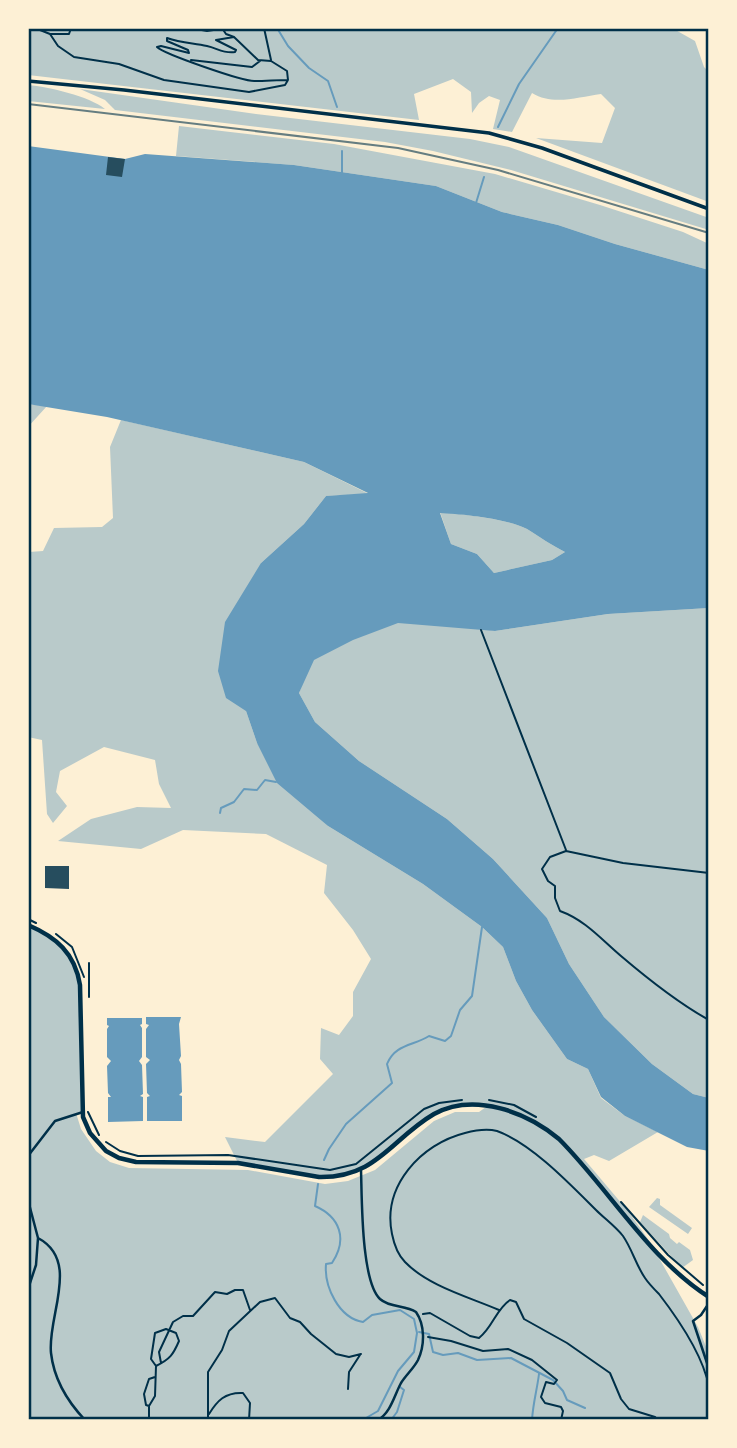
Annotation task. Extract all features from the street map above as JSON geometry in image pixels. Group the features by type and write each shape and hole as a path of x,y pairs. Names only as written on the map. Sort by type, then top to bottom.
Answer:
{"main road":[{"path":"28,925 57,940 71,956 76,969 80,985 83,1112 90,1133 100,1146 113,1155 130,1161 237,1163 332,1177 361,1170 441,1111 470,1106 498,1108 518,1113 538,1123 559,1139 664,1258 709,1297"}],"street":[{"path":"28,81 489,134 542,148 709,209"},
{"path":"89,963 89,997"},
{"path":"28,1157 55,1121 83,1112"},
{"path":"361,1170 362,1230 368,1257 368,1278 372,1288 384,1302 411,1308 419,1316 424,1337 418,1360 401,1384 391,1406 378,1420"},
{"path":"28,1200 38,1238 36,1265 28,1289"},
{"path":"38,1238 54,1251 60,1270 52,1331 53,1365 64,1394 85,1420"},
{"path":"709,1303 693,1321 709,1369"}],"path":[{"path":"35,28 50,34 65,35 69,34 71,28"},
{"path":"50,34 58,46 74,57 119,64 163,80 256,92 282,87 288,80 287,71 271,61 253,57 240,39 226,34 221,28 206,31 191,28"},
{"path":"264,28 271,61"},
{"path":"234,37 216,39 228,48 236,50 229,53 167,38 167,41 188,50 189,53 157,47 168,55 187,59 252,67 261,60"},
{"path":"187,59 250,80 288,80"},
{"path":"481,630 566,851"},
{"path":"709,873 623,863 566,851 550,858 542,869 548,881 555,886 555,898 560,911 577,917 621,956 691,1010 709,1020"},
{"path":"88,1107 94,1127 102,1139 116,1150 127,1154 228,1156 330,1170 356,1164 424,1109 439,1103 463,1100"},
{"path":"486,1100 514,1105 537,1117"},
{"path":"499,1310 428,1280 398,1253 391,1229 391,1200 415,1161 450,1137 479,1130 496,1131 513,1138 582,1194 593,1208 613,1225 628,1245 646,1281 672,1312 690,1340 709,1387"},
{"path":"622,1203 668,1255 704,1287"},
{"path":"161,1363 159,1352 173,1322 179,1317 193,1316 199,1312 206,1299 215,1292 227,1294 243,1290 250,1310"},
{"path":"208,1420 209,1369 218,1357 231,1328 260,1302 275,1298 290,1318 300,1322 336,1354 349,1357 361,1354 349,1372 348,1389"},
{"path":"419,1316 430,1313 476,1338 487,1331 499,1310 510,1300 516,1302 524,1319 567,1343 610,1373 629,1409 658,1420"},
{"path":"149,1420 149,1406 156,1396 156,1366 151,1359 155,1333 170,1330 176,1333 179,1341 173,1355 156,1366"},
{"path":"427,1337 483,1351 508,1349 533,1360 556,1380 554,1384 546,1382 541,1397 548,1404 561,1407 561,1420"},
{"path":"149,1406 146,1405 144,1394 149,1379 155,1377"},
{"path":"208,1415 222,1397 238,1392 246,1394 249,1400 249,1420"}],"shaded area":[{"path":"28,28 672,28 695,41 704,67 709,72 709,202 536,138 602,143 615,108 601,94 557,100 532,93 512,132 493,129 500,100 489,96 479,103 472,113 471,92 453,79 414,94 419,120 28,75"},
{"path":"28,85 79,96 105,109 28,101"},
{"path":"80,89 256,114 470,139 509,147 709,218 709,230 511,170 433,151 385,142 115,110 105,100"},
{"path":"179,126 334,144 495,174 683,232 709,244 709,270 558,225 502,212 436,186 294,165 176,156"},
{"path":"28,404 47,406 28,427"},
{"path":"121,420 304,462 369,494 326,496 304,524 261,563 246,711 257,743 328,826 423,884 482,927 503,947 516,981 532,1010 567,1059 588,1069 601,1098 625,1116 658,1132 609,1161 594,1155 584,1159 650,1242 698,1327 709,1354 709,1420 28,1420 28,925 66,949 79,977 83,1112 76,1113 81,1129 96,1151 110,1162 129,1168 248,1170 325,1184 348,1181 375,1170 434,1121 455,1112 479,1112 486,1107 456,1107 435,1114 365,1167 332,1177 238,1163 225,1137 265,1142 333,1074 320,1059 321,1028 339,1035 353,1016 353,992 371,959 353,930 324,893 327,865 266,834 183,830 141,849 58,841 91,819 137,807 171,808 159,784 155,760 104,747 60,771 56,792 67,806 53,823 47,814 42,740 28,737 28,550 43,551 54,528 102,527 113,518 110,447"},
{"path":"440,512 519,525 565,552 552,560 494,573 477,554 451,544"},
{"path":"333,600 495,631 608,614 709,608 709,1098 693,1094 652,1064 604,1017 569,964 547,918 493,859 447,819 359,761 315,722 299,693"},
{"path":"657,1198 660,1199 660,1205 692,1228 688,1234 649,1207"},
{"path":"643,1215 669,1234 677,1244 679,1242 690,1250 693,1260 682,1268 640,1222"}],"water":[{"path":"28,146 125,159 145,154 294,165 436,186 502,212 558,225 709,270 709,608 608,614 495,631 398,623 353,640 314,660 299,693 315,722 359,761 447,819 493,859 547,918 569,964 604,1017 652,1064 693,1094 709,1098 709,1151 687,1147 625,1116 601,1097 588,1069 567,1059 532,1010 516,981 503,947 482,927 423,884 328,826 277,783 257,743 246,711 226,698 218,671 225,622 261,563 304,524 326,496 368,493 304,462 107,417 28,404","holes":["440,513 519,525 565,552 552,560 494,573 477,554 451,544"]},
{"path":"146,1017 181,1017 179,1060 182,1092 179,1095 182,1096 182,1121 147,1121 147,1097 150,1096 147,1093 146,1064 150,1060 146,1057 146,1029 149,1025 146,1024"},
{"path":"107,1018 142,1018 142,1057 139,1061 142,1065 143,1094 140,1096 143,1097 143,1121 108,1122 108,1097 111,1097 108,1093 107,1066 111,1061 107,1057"}],"building":[{"path":"108,157 125,159 122,177 106,175"},
{"path":"45,866 69,866 69,889 45,888"}],"waterway":[{"path":"277,28 288,46 309,68 328,81 337,107"},
{"path":"498,127 519,84 558,28"},
{"path":"342,151 342,174"},
{"path":"476,203 484,177"},
{"path":"220,813 221,808 234,802 244,789 257,790 265,780 276,782"},
{"path":"324,1160 346,1124 392,1083 387,1064 390,1057 405,1046 429,1036 445,1041 451,1036 460,1010 472,996 482,927"},
{"path":"318,1184 315,1206 330,1216 339,1230 340,1246 332,1263 326,1264 326,1273 330,1291 340,1308 354,1319 363,1322 372,1315 400,1310 414,1319 417,1333 414,1352 398,1371 378,1411 366,1418 349,1420"},
{"path":"419,1332 429,1334 433,1352 443,1355 458,1353 477,1360 511,1358 553,1380 567,1400 585,1408"},
{"path":"532,1420 539,1374"},
{"path":"391,1420 397,1412 404,1390 400,1387"}],"railway":[{"path":"28,104 398,148 498,170 709,233"}]}
